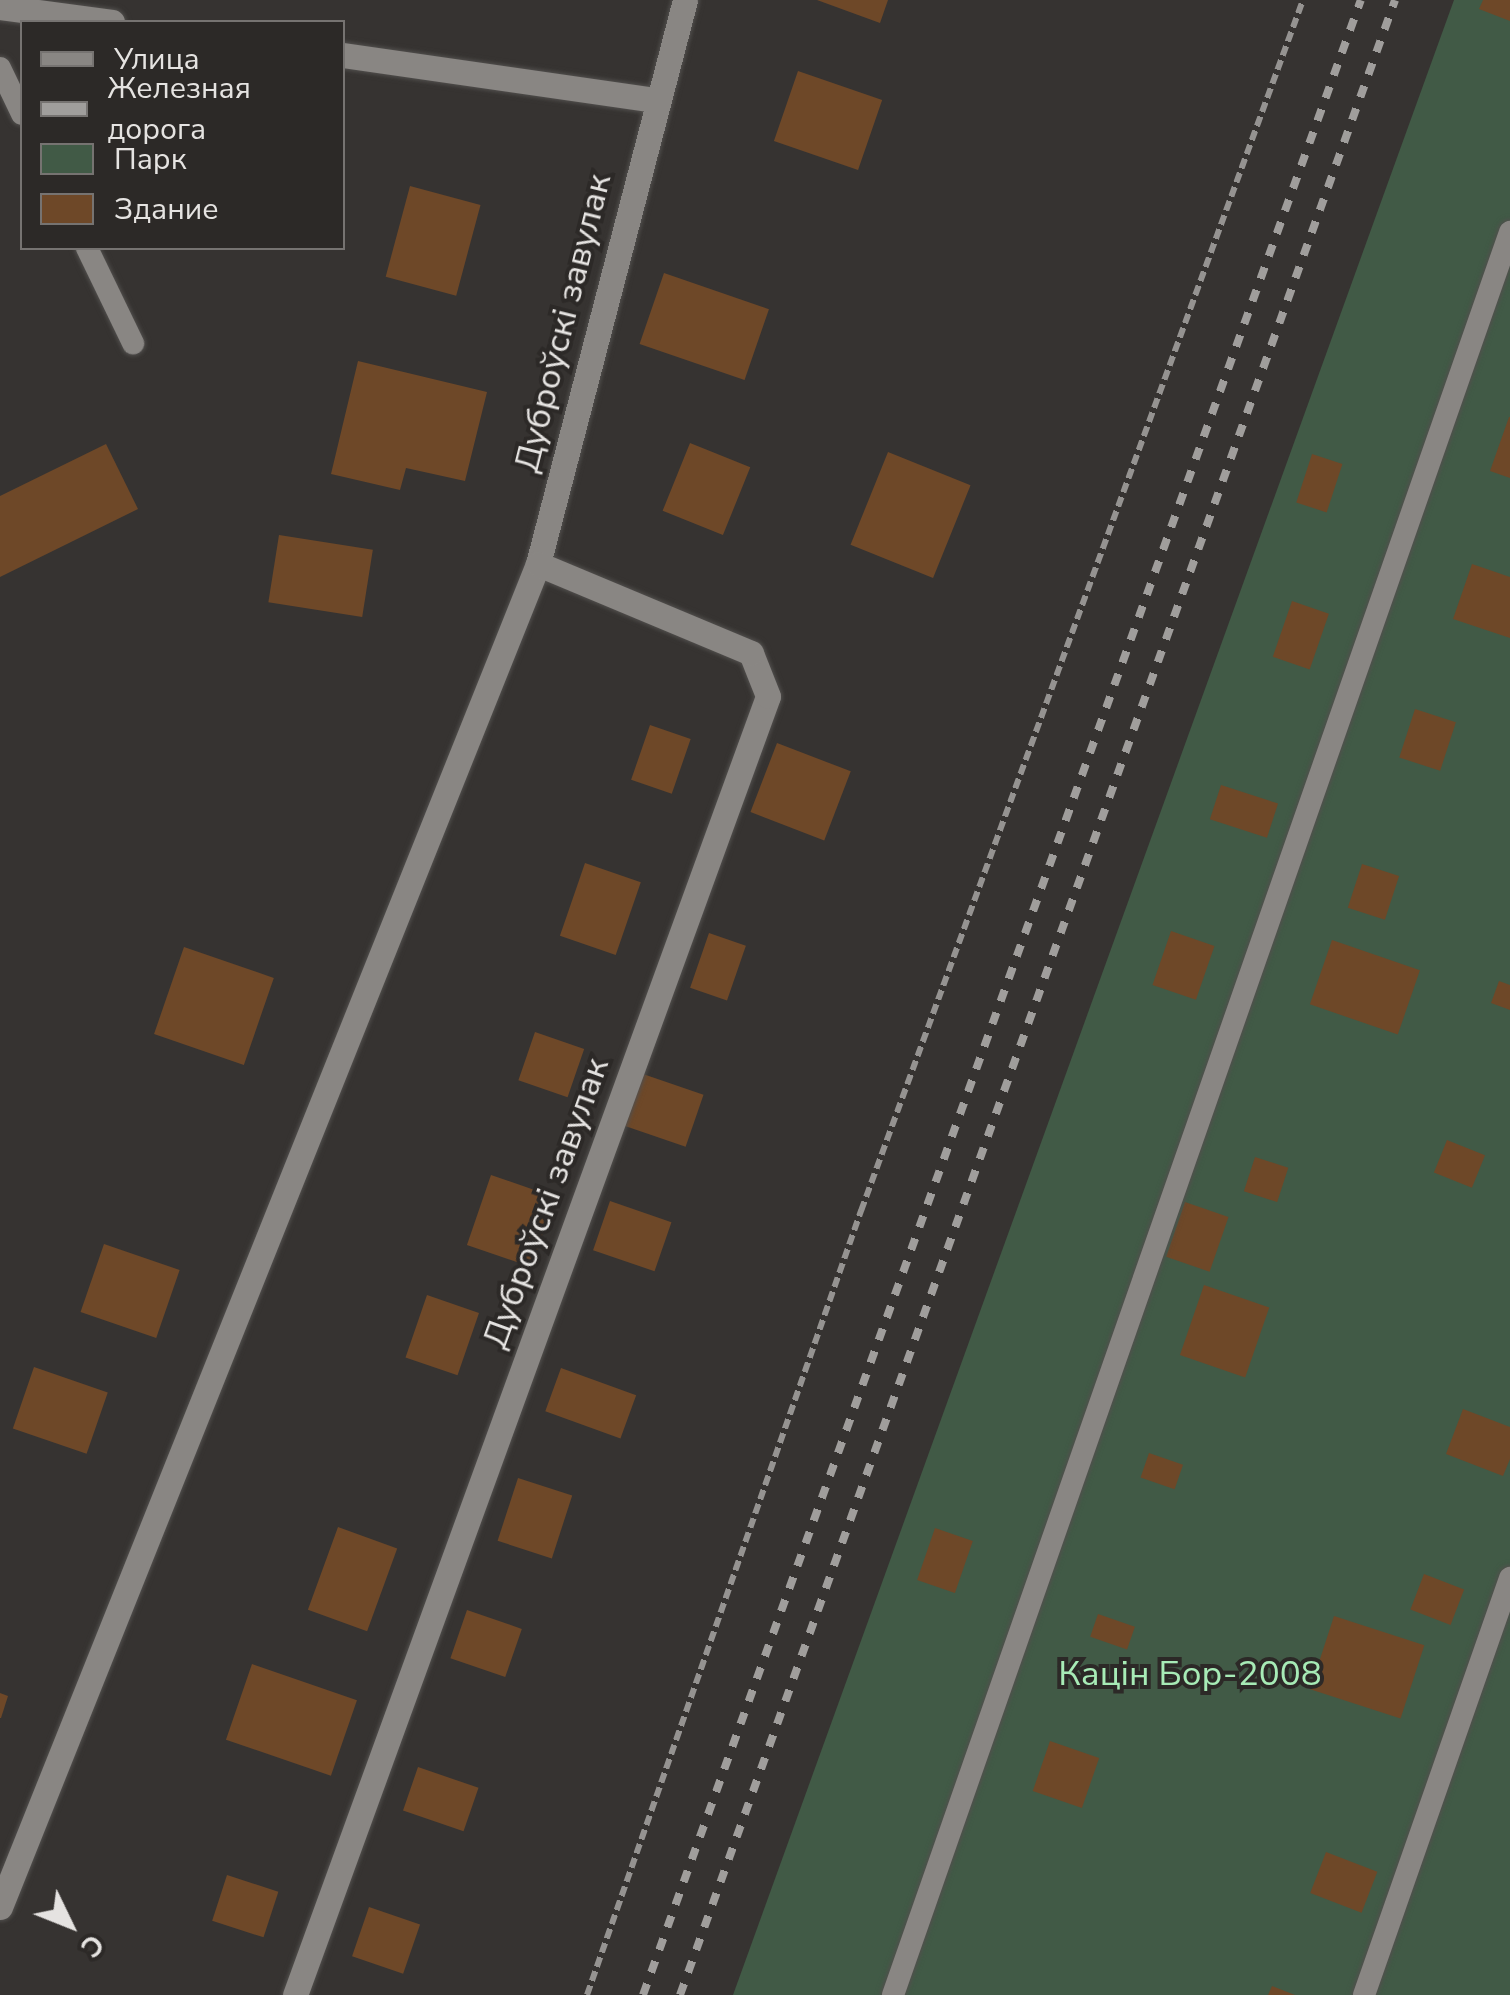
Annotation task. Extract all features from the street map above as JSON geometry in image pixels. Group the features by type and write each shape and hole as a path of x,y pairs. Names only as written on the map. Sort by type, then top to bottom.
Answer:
{"street":[{"name":"Дуброўскі завулак","path":"0,1907 538,564 685,0"},
{"path":"0,6 98,20"},
{"path":"345,56 656,100"},
{"name":"Дуброўскі завулак","path":"294,1995 768,696 751,653 538,564"}],"lane":[{"path":"0,68 20,110"},
{"path":"894,1995 1510,232"},
{"path":"88,250 133,343"},
{"path":"1364,1995 1510,1578"}],"path":[{"path":"586,1995 861,1210 1303,0"}],"green space":[{"name":"Кацін Бор-2008","path":"1454,0 1510,0 1510,1995 733,1995"}],"building":[{"path":"817,0 888,0 880,23"},
{"path":"1483,0 1510,0 1510,21 1479,9"},
{"path":"798,71 882,100 858,170 774,141"},
{"path":"410,186 481,205 456,296 386,277"},
{"path":"664,273 769,309 745,380 640,344"},
{"path":"358,361 487,392 465,481 406,468 400,490 331,474"},
{"path":"1510,417 1510,478 1490,471"},
{"path":"690,443 750,467 723,535 663,511"},
{"path":"106,444 138,509 0,577 0,496"},
{"path":"888,452 971,485 933,578 851,545"},
{"path":"1312,454 1342,464 1327,512 1296,503"},
{"path":"279,535 373,550 362,617 268,602"},
{"path":"1472,564 1510,577 1510,638 1453,619"},
{"path":"1292,601 1329,614 1310,669 1273,657"},
{"path":"1415,709 1456,722 1440,771 1399,758"},
{"path":"650,725 691,739 672,794 631,780"},
{"path":"777,743 851,771 824,840 750,812"},
{"path":"1221,785 1278,804 1267,838 1210,819"},
{"path":"585,863 641,882 616,955 560,936"},
{"path":"1362,864 1399,876 1385,920 1348,908"},
{"path":"1171,931 1214,946 1196,1000 1152,985"},
{"path":"709,933 746,946 727,1001 690,988"},
{"path":"1332,940 1420,970 1398,1035 1310,1004"},
{"path":"184,947 274,978 244,1065 154,1034"},
{"path":"1499,981 1510,985 1510,1010 1491,1003"},
{"path":"535,1032 584,1049 568,1097 518,1080"},
{"path":"643,1074 704,1095 686,1147 625,1126"},
{"path":"1447,1140 1485,1155 1472,1188 1434,1172"},
{"path":"1255,1157 1288,1168 1277,1202 1244,1191"},
{"path":"491,1175 555,1197 531,1267 467,1245"},
{"path":"610,1201 671,1222 655,1271 593,1250"},
{"path":"1185,1202 1228,1217 1210,1272 1166,1257"},
{"path":"104,1244 180,1270 156,1338 81,1312"},
{"path":"1204,1285 1269,1307 1245,1377 1180,1355"},
{"path":"427,1295 479,1313 458,1375 406,1357"},
{"path":"34,1367 108,1392 87,1454 13,1428"},
{"path":"561,1368 636,1395 620,1439 545,1411"},
{"path":"1463,1409 1510,1427 1510,1459 1503,1476 1446,1454"},
{"path":"1149,1453 1183,1465 1175,1489 1141,1478"},
{"path":"518,1478 572,1496 552,1558 498,1541"},
{"path":"338,1527 397,1549 367,1631 308,1610"},
{"path":"935,1528 973,1541 955,1593 917,1580"},
{"path":"1424,1574 1464,1589 1451,1625 1410,1609"},
{"path":"467,1610 522,1629 505,1677 450,1658"},
{"path":"1098,1614 1135,1627 1127,1649 1090,1637"},
{"path":"1334,1616 1424,1645 1401,1719 1310,1689"},
{"path":"252,1664 357,1700 331,1776 226,1740"},
{"path":"0,1693 8,1696 1,1718 0,1718"},
{"path":"1050,1741 1099,1758 1082,1808 1033,1791"},
{"path":"418,1767 479,1788 464,1831 403,1810"},
{"path":"1326,1852 1377,1872 1362,1913 1310,1893"},
{"path":"227,1875 278,1892 264,1937 212,1921"},
{"path":"369,1907 420,1925 403,1974 352,1956"},
{"path":"1272,1986 1295,1995 1268,1995"}],"railway":[{"path":"643,1995 1361,0"},
{"path":"680,1995 1395,0"}]}
